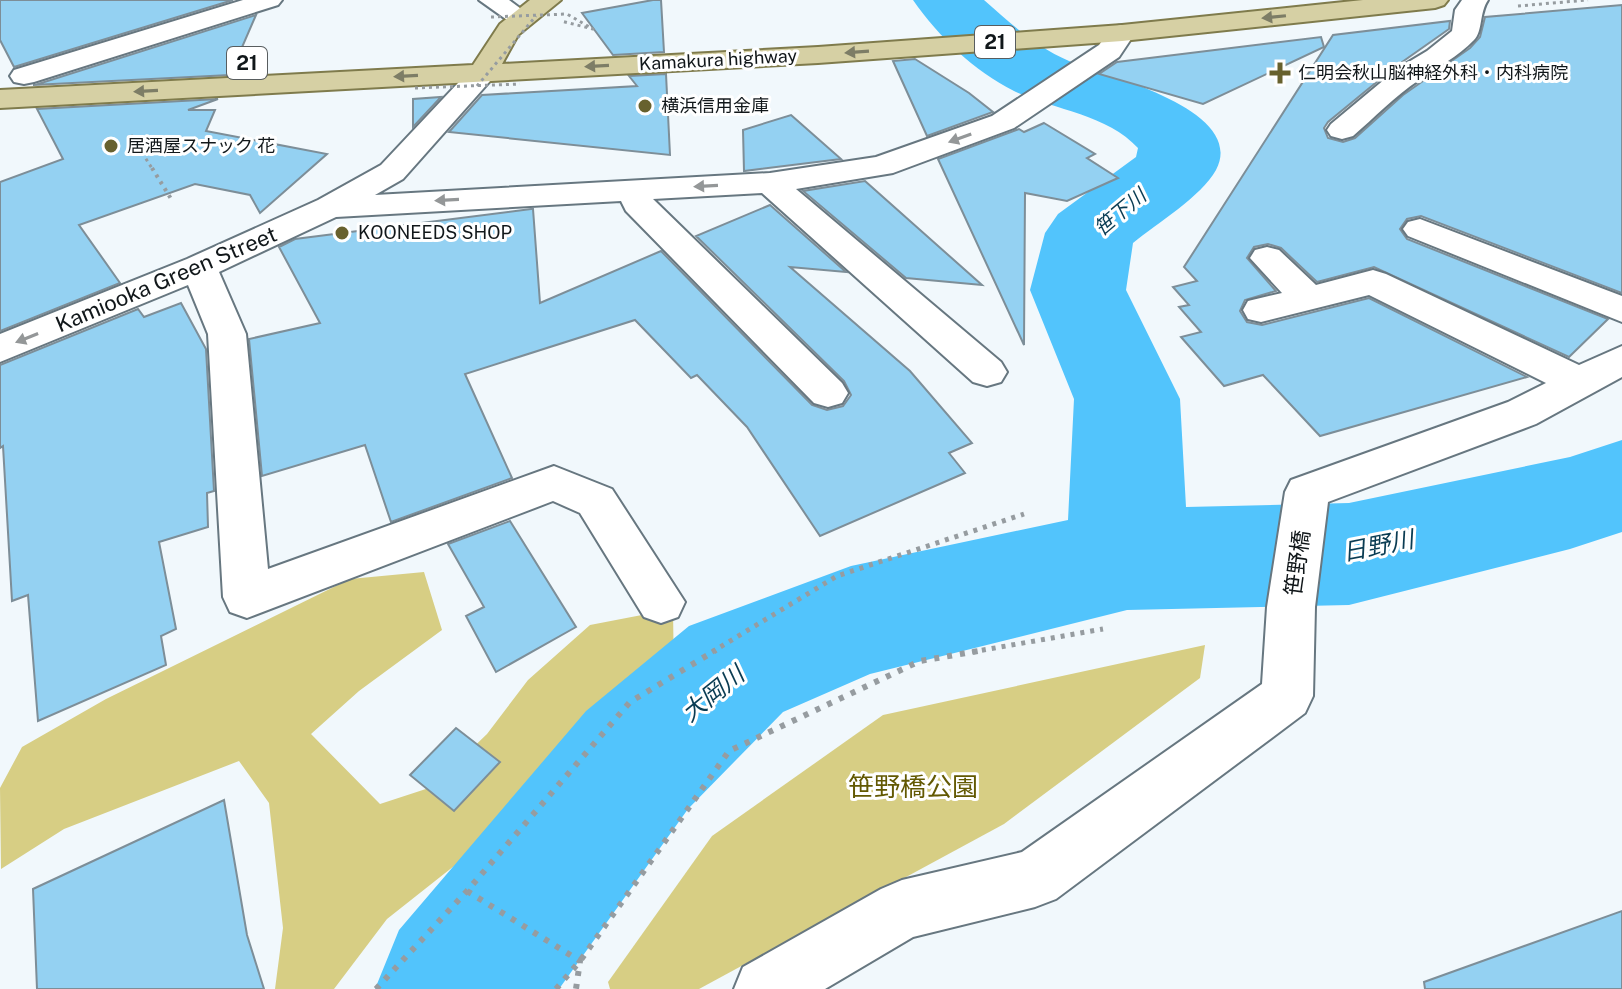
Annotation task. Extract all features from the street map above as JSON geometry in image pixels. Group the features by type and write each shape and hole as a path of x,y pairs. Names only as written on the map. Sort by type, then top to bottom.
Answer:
{"main road":[{"name":"Kamakura highway","path":"0,99 1055,38 1435,0"},
{"path":"484,69 541,14"},
{"name":"Kamakura highway","path":"12,76 484,69 966,19"}],"street":[{"path":"12,76 269,0"},
{"path":"1342,130 1407,75 1437,57 1465,34 1468,10 1475,0"},
{"path":"492,9 541,14"},
{"path":"330,207 770,183 882,166 1003,122 1109,51 1122,33"},
{"name":"Kamiooka Green Street","path":"0,349 199,267 330,207 392,172 484,69"},
{"path":"770,183 987,372"},
{"path":"635,190 638,204 828,393"},
{"path":"1420,229 1622,310"},
{"path":"1267,258 1308,298"},
{"path":"199,267 227,334 247,597 554,483 596,501 661,602"},
{"path":"1261,310 1373,282 1579,382 1622,360"},
{"name":"笹野橋","path":"765,989 902,910 1035,878 1287,696 1291,607 1307,492 1522,413 1579,382"}],"path":[{"path":"492,9 567,14 593,29 541,14"},
{"path":"415,88 484,69 541,14"},
{"path":"484,69 520,84"},
{"path":"124,123 173,202"},
{"path":"376,989 467,891 630,702 837,576 1024,514"},
{"path":"556,989 580,961 729,751 920,661 1103,629"},
{"path":"467,891 580,961"},
{"path":"576,989 580,961"}],"green space":[{"path":"424,572 442,630 359,691 311,734 380,804 432,787 487,734 528,680 590,625 673,609 674,681 592,757 387,919 334,989 275,989 283,928 269,803 239,761 64,829 1,869 0,788 22,747 106,699 350,579"},
{"name":"笹野橋公園","path":"1205,645 1200,678 1004,824 699,989 610,989 608,982 712,836 883,715"}],"building":[{"path":"0,0 233,0 14,67 0,40"},
{"path":"661,0 664,52 613,55 582,13"},
{"path":"1622,5 1622,293 1421,216 1407,219 1400,229 1407,239 1608,319 1569,357 1374,267 1317,282 1281,248 1268,244 1254,247 1247,258 1276,291 1245,300 1240,311 1247,322 1262,325 1369,298 1527,377 1320,436 1263,375 1224,386 1181,337 1201,332 1179,307 1189,305 1173,287 1197,281 1184,267 1333,35 1450,21 1449,29 1395,67 1328,122 1324,128 1328,138 1343,142 1355,138 1403,95 1470,48 1480,37 1485,17"},
{"path":"256,15 230,75 35,85"},
{"path":"1321,37 1324,47 1203,104 1099,74 1117,62"},
{"path":"915,59 993,112 927,136 893,61"},
{"path":"666,74 670,155 449,132 482,95 637,86 629,76"},
{"path":"441,97 413,127 413,99"},
{"path":"218,99 188,110 215,110 206,131 327,154 260,213 250,195 195,184 79,225 120,283 0,331 0,182 63,159 37,109"},
{"path":"791,115 841,159 744,171 743,130"},
{"path":"1044,123 1095,154 1087,158 1118,178 1067,201 1025,193 1024,345 938,159"},
{"path":"865,181 982,285 906,278 803,191"},
{"path":"770,205 846,272 790,267 910,371 972,443 949,453 965,473 820,536 747,427 697,375 691,378 635,320 465,374 512,478 391,522 365,445 262,476 249,339 320,323 279,247 295,239 531,209 540,303 661,251 812,405 827,410 843,406 851,395 844,381 696,236"},
{"path":"181,303 206,349 214,491 207,493 208,527 159,542 176,629 161,636 166,665 38,721 28,595 12,601 3,446 0,448 0,365 138,309 144,317"},
{"path":"510,521 576,627 496,672 466,616 484,607 448,544"},
{"path":"456,728 500,762 454,811 410,775"},
{"path":"224,800 247,935 264,989 37,989 33,889"},
{"path":"1622,911 1622,989 1425,989 1424,982"}],"waterway":[{"name":"笹下川","path":"946,0 1000,53 1042,76 1117,102 1156,121 1179,145 1176,167 1090,233 1078,290 1127,399 1127,559"},
{"name":"日野川","path":"1127,559 1349,554 1570,503 1622,485"},
{"name":"大岡川","path":"458,989 637,760 736,669 851,622 1127,559"}],"place":[{"name":"仁明会秋山脳神経外科・内科病院","path":"1280,73"},
{"name":"横浜信用金庫","path":"645,106"},
{"name":"居酒屋スナック 花","path":"111,146"},
{"name":"KOONEEDS SHOP","path":"342,233"}]}
